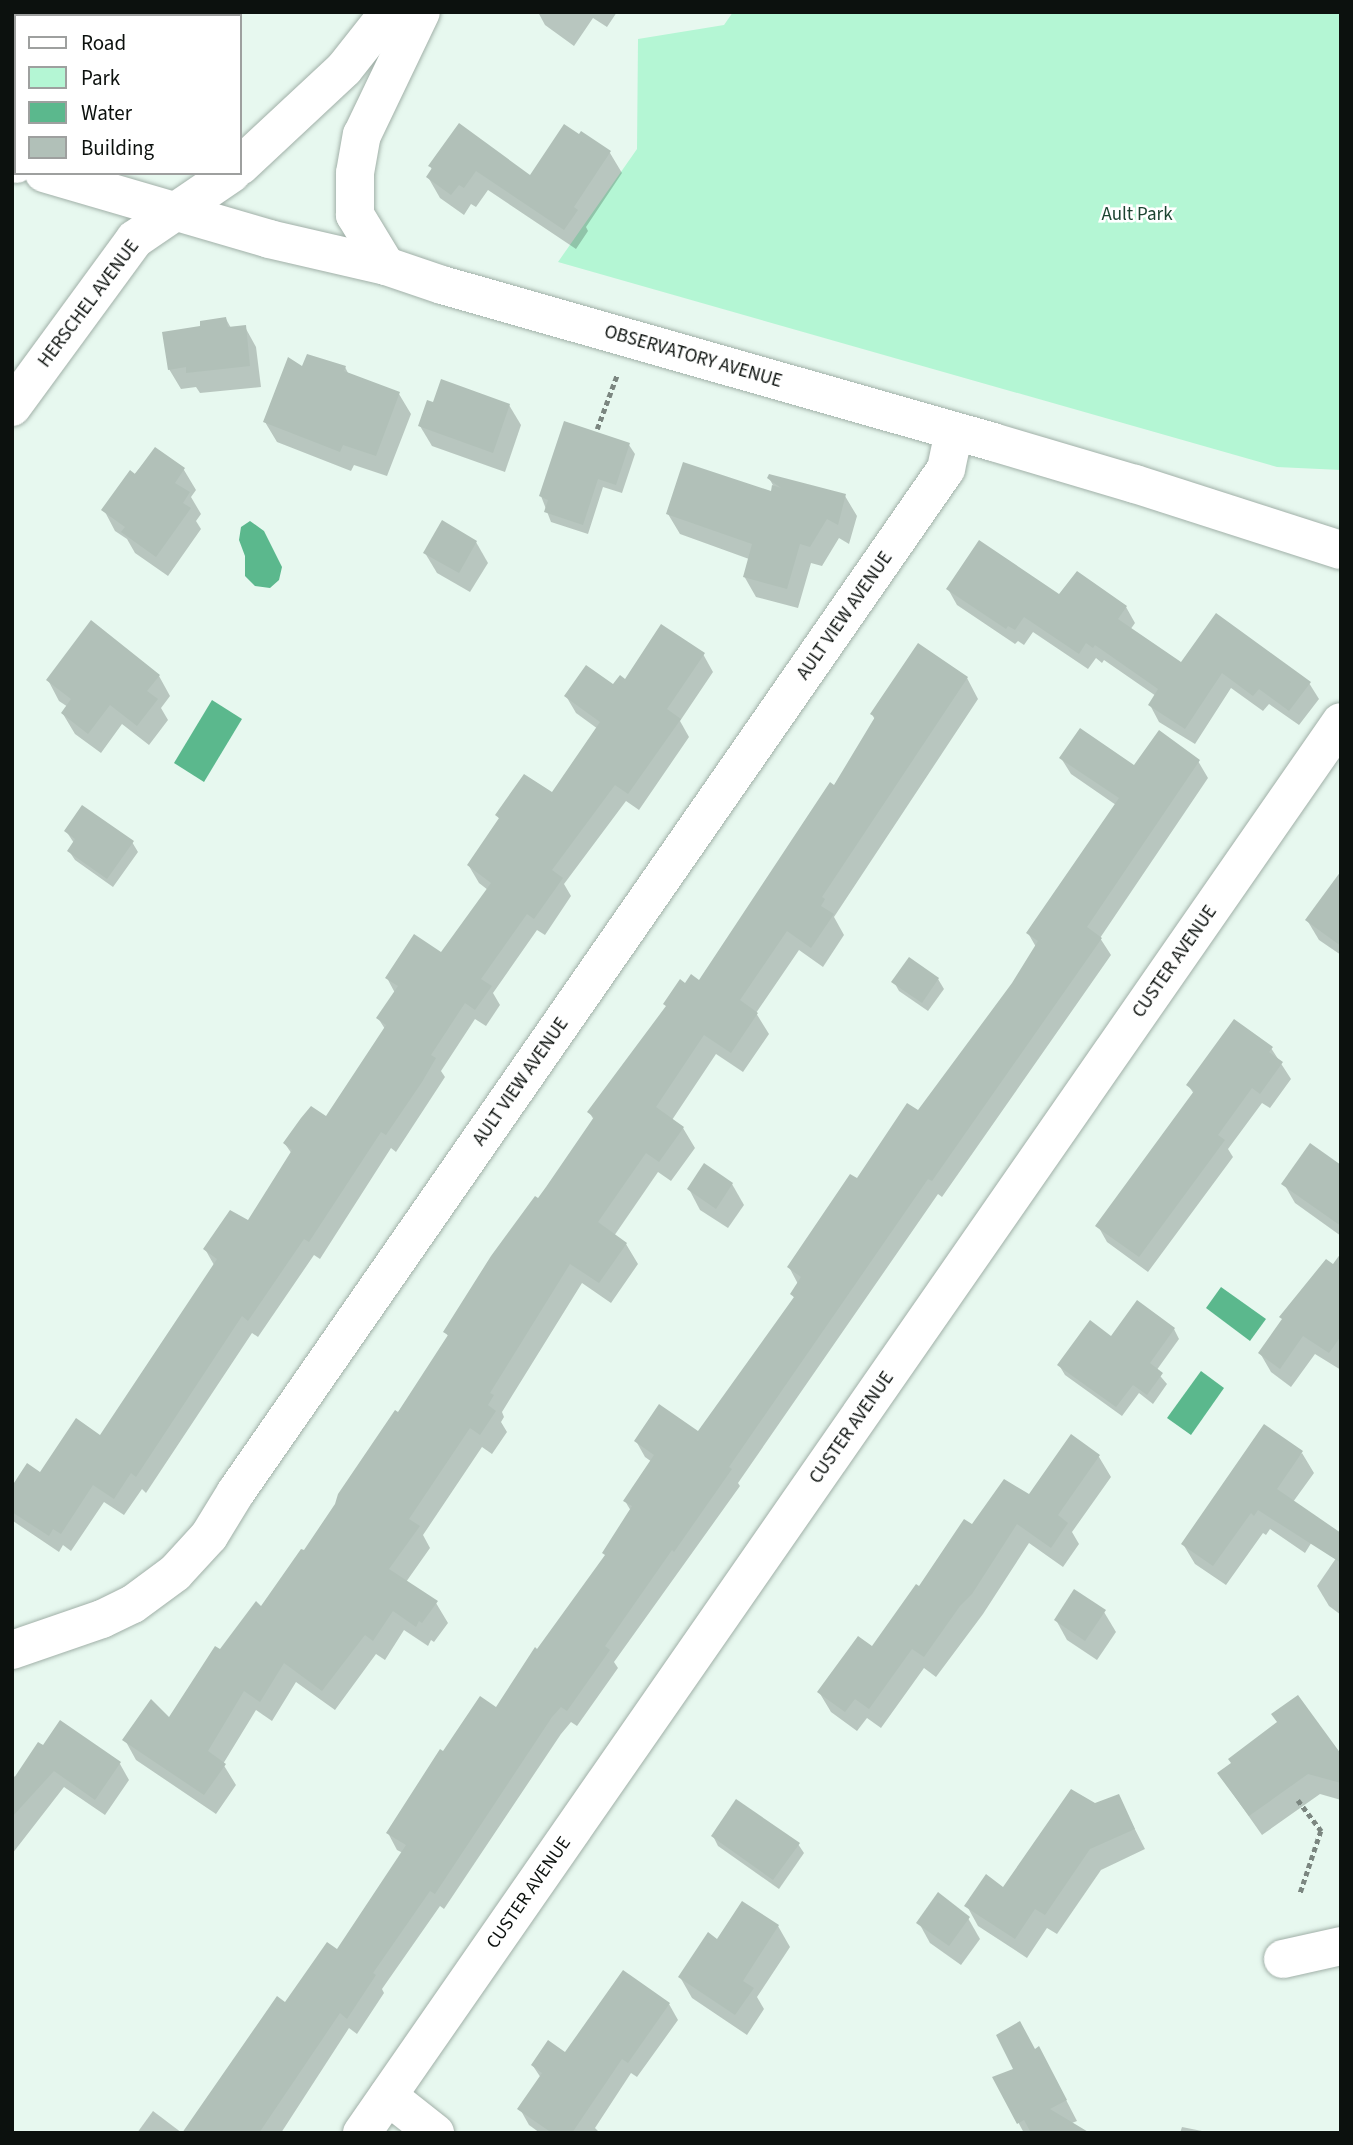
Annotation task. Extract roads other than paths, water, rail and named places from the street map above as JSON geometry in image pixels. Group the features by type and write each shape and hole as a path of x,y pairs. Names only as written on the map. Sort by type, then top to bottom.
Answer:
{"street":[{"path":"242,164 344,69 389,12"},
{"path":"386,266 355,215 355,173 362,135 421,12"},
{"name":"OBSERVATORY AVENUE","path":"51,175 269,239 386,266 1135,484 1341,551"},
{"name":"HERSCHEL AVENUE","path":"12,407 135,239 229,175"},
{"name":"AULT VIEW AVENUE","path":"12,1650 102,1619 133,1604 175,1573 209,1536 236,1492 946,469 954,432"},
{"name":"CUSTER AVENUE","path":"362,2133 1341,722"},
{"path":"1283,1959 1341,1946"},
{"path":"388,2096 435,2133"}],"water":[{"path":"250,521 264,531 282,567 279,580 270,588 255,586 245,576 245,556 239,540 241,527"},
{"path":"212,700 242,719 204,782 174,763"},
{"path":"1221,1287 1266,1319 1250,1341 1206,1308"},
{"path":"1201,1371 1224,1388 1191,1435 1167,1418"}],"park label":[{"name":"Ault Park","path":"1137,215"}]}
